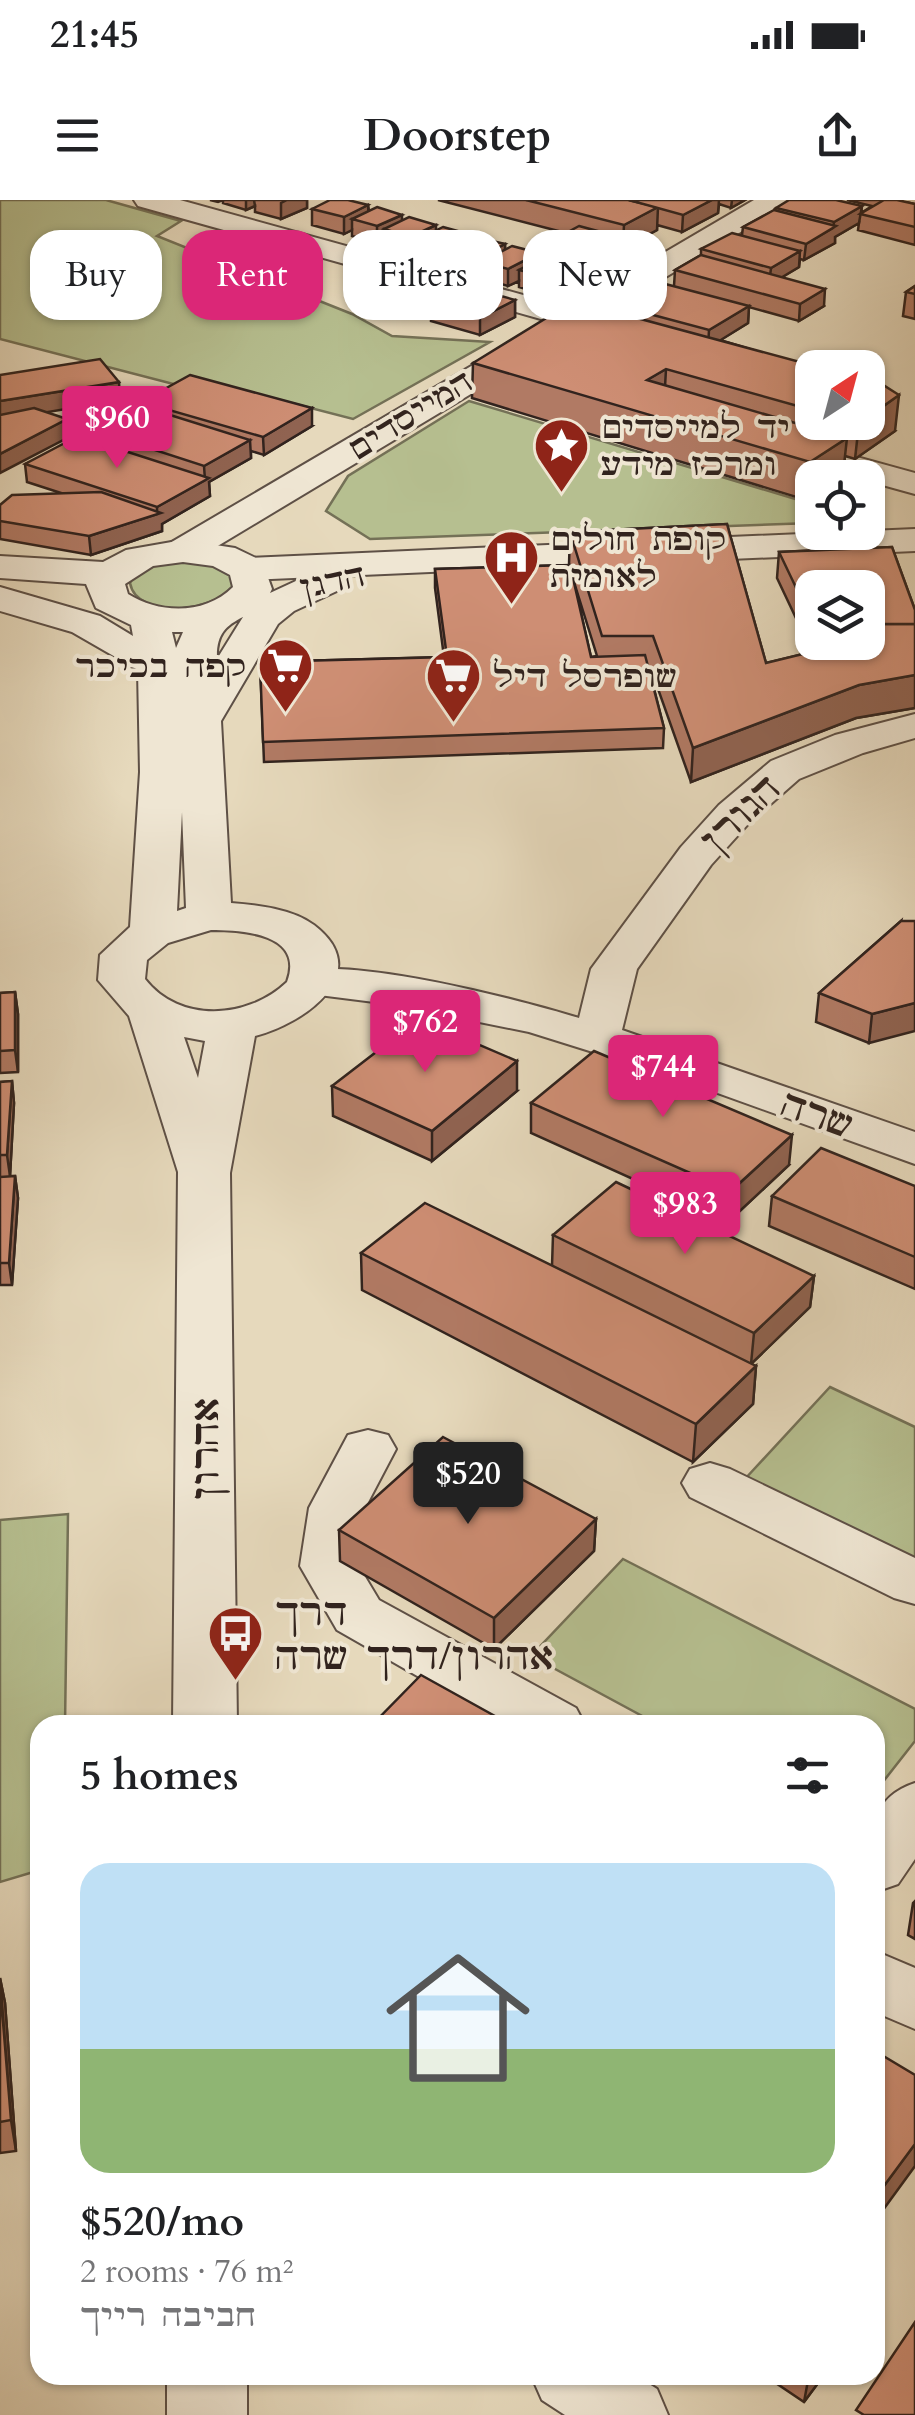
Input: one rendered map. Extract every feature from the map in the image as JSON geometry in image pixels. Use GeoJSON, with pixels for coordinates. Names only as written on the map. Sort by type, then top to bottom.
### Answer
{"type":"FeatureCollection","features":[{"type":"Feature","properties":{"kind":"street"},"geometry":{"type":"LineString","coordinates":[[148,200],[523,305]]}},
{"type":"Feature","properties":{"kind":"street","name":"המייסדים"},"geometry":{"type":"LineString","coordinates":[[667,262],[774,200]]}},
{"type":"Feature","properties":{"kind":"street","name":"המייסדים"},"geometry":{"type":"LineString","coordinates":[[236,586],[302,512],[568,320]]}},
{"type":"Feature","properties":{"kind":"street"},"geometry":{"type":"LineString","coordinates":[[739,434],[882,462],[915,484]]}},
{"type":"Feature","properties":{"kind":"street"},"geometry":{"type":"LineString","coordinates":[[302,512],[370,564]]}},
{"type":"Feature","properties":{"kind":"street","name":"המייסדים"},"geometry":{"type":"LineString","coordinates":[[183,551],[302,512]]}},
{"type":"Feature","properties":{"kind":"street","name":"הדגן"},"geometry":{"type":"LineString","coordinates":[[236,586],[370,564],[915,540]]}},
{"type":"Feature","properties":{"kind":"street"},"geometry":{"type":"LineString","coordinates":[[127,600],[140,558],[183,551],[236,586]]}},
{"type":"Feature","properties":{"kind":"street","name":"הדגן"},"geometry":{"type":"LineString","coordinates":[[236,586],[326,582],[419,562]]}},
{"type":"Feature","properties":{"kind":"street"},"geometry":{"type":"LineString","coordinates":[[0,568],[191,619],[236,586]]}},
{"type":"Feature","properties":{"kind":"street"},"geometry":{"type":"LineString","coordinates":[[199,722],[262,617],[280,603],[326,582]]}},
{"type":"Feature","properties":{"kind":"street"},"geometry":{"type":"LineString","coordinates":[[209,916],[196,642],[236,586]]}},
{"type":"Feature","properties":{"kind":"street"},"geometry":{"type":"LineString","coordinates":[[0,596],[127,600]]}},
{"type":"Feature","properties":{"kind":"street"},"geometry":{"type":"LineString","coordinates":[[0,596],[86,624],[126,646],[152,666],[159,686]]}},
{"type":"Feature","properties":{"kind":"street"},"geometry":{"type":"LineString","coordinates":[[127,600],[157,642],[153,931]]}},
{"type":"Feature","properties":{"kind":"street","name":"הגורן"},"geometry":{"type":"LineString","coordinates":[[598,1035],[614,969],[696,856],[734,814],[784,770],[849,744],[915,726]]}},
{"type":"Feature","properties":{"kind":"street"},"geometry":{"type":"LineString","coordinates":[[209,916],[239,916],[290,931],[306,945],[314,961],[311,982],[286,1008],[233,1024],[172,1022],[128,997],[120,980],[122,962],[133,946],[153,931],[209,916]]}},
{"type":"Feature","properties":{"kind":"street"},"geometry":{"type":"LineString","coordinates":[[510,1011],[614,969]]}},
{"type":"Feature","properties":{"kind":"street","name":"שרה"},"geometry":{"type":"LineString","coordinates":[[311,982],[375,986],[510,1011],[598,1035],[915,1149]]}},
{"type":"Feature","properties":{"kind":"street","name":"אהרון"},"geometry":{"type":"LineString","coordinates":[[152,1014],[204,1173]]}},
{"type":"Feature","properties":{"kind":"street","name":"אהרון"},"geometry":{"type":"LineString","coordinates":[[206,1715],[204,1173],[233,1024]]}},
{"type":"Feature","properties":{"kind":"street"},"geometry":{"type":"LineString","coordinates":[[368,1449],[337,1508],[328,1566],[358,1615],[536,1715]]}},
{"type":"Feature","properties":{"kind":"street"},"geometry":{"type":"LineString","coordinates":[[710,1483],[915,1583]]}},
{"type":"Feature","properties":{"kind":"street"},"geometry":{"type":"LineString","coordinates":[[885,1852],[915,1808]]}},
{"type":"Feature","properties":{"kind":"street"},"geometry":{"type":"LineString","coordinates":[[885,1984],[915,2001]]}},
{"type":"Feature","properties":{"kind":"street"},"geometry":{"type":"LineString","coordinates":[[207,2385],[207,2415]]}},
{"type":"Feature","properties":{"kind":"street"},"geometry":{"type":"LineString","coordinates":[[584,2385],[630,2415]]}},
{"type":"Feature","properties":{"kind":"green space"},"geometry":{"type":"Polygon","coordinates":[[[0,200],[106,200],[181,221],[162,233],[30,230],[30,320],[162,320],[162,238],[182,246],[182,320],[323,320],[323,302],[343,310],[343,320],[363,320],[392,336],[490,342],[353,419],[272,398],[208,393],[0,339],[0,200]]]}},
{"type":"Feature","properties":{"kind":"green space"},"geometry":{"type":"Polygon","coordinates":[[[469,401],[795,499],[795,524],[370,539],[326,511],[348,476],[469,401]]]}},
{"type":"Feature","properties":{"kind":"green space"},"geometry":{"type":"Polygon","coordinates":[[[164,561],[203,561],[231,574],[235,583],[213,601],[197,606],[162,607],[147,603],[136,595],[130,583],[135,574],[164,561]]]}},
{"type":"Feature","properties":{"kind":"green space"},"geometry":{"type":"Polygon","coordinates":[[[830,1387],[915,1427],[915,1563],[744,1480],[830,1387]]]}},
{"type":"Feature","properties":{"kind":"green space"},"geometry":{"type":"Polygon","coordinates":[[[68,1514],[65,1715],[30,1715],[30,1873],[0,1882],[0,1520],[68,1514]]]}},
{"type":"Feature","properties":{"kind":"green space"},"geometry":{"type":"Polygon","coordinates":[[[623,1559],[915,1709],[915,1741],[885,1779],[885,1715],[640,1715],[531,1656],[623,1559]]]}},
{"type":"Feature","properties":{"kind":"building"},"geometry":{"type":"Polygon","coordinates":[[[330,200],[368,205],[344,217],[312,209],[330,200]]]}},
{"type":"Feature","properties":{"kind":"building"},"geometry":{"type":"Polygon","coordinates":[[[526,200],[628,200],[658,207],[624,225],[526,200]]]}},
{"type":"Feature","properties":{"kind":"building"},"geometry":{"type":"Polygon","coordinates":[[[629,200],[712,200],[683,215],[629,200]]]}},
{"type":"Feature","properties":{"kind":"building"},"geometry":{"type":"Polygon","coordinates":[[[789,200],[836,200],[862,206],[834,222],[776,208],[789,200]]]}},
{"type":"Feature","properties":{"kind":"building"},"geometry":{"type":"Polygon","coordinates":[[[884,200],[915,204],[915,227],[860,214],[884,200]]]}},
{"type":"Feature","properties":{"kind":"building"},"geometry":{"type":"Polygon","coordinates":[[[377,207],[402,215],[377,226],[352,219],[377,207]]]}},
{"type":"Feature","properties":{"kind":"building"},"geometry":{"type":"Polygon","coordinates":[[[774,210],[836,226],[806,244],[743,227],[774,210]]]}},
{"type":"Feature","properties":{"kind":"building"},"geometry":{"type":"Polygon","coordinates":[[[409,217],[436,225],[425,230],[384,229],[409,217]]]}},
{"type":"Feature","properties":{"kind":"building"},"geometry":{"type":"Polygon","coordinates":[[[732,233],[800,251],[771,268],[701,249],[732,233]]]}},
{"type":"Feature","properties":{"kind":"building"},"geometry":{"type":"Polygon","coordinates":[[[512,246],[523,249],[523,261],[503,268],[503,251],[512,246]]]}},
{"type":"Feature","properties":{"kind":"building"},"geometry":{"type":"Polygon","coordinates":[[[701,255],[825,289],[800,304],[675,270],[701,255]]]}},
{"type":"Feature","properties":{"kind":"building"},"geometry":{"type":"Polygon","coordinates":[[[667,284],[749,306],[709,330],[667,319],[667,284]]]}},
{"type":"Feature","properties":{"kind":"building"},"geometry":{"type":"Polygon","coordinates":[[[543,320],[644,320],[795,361],[795,405],[666,369],[647,380],[795,423],[795,440],[844,440],[813,460],[803,460],[473,363],[543,320]]]}},
{"type":"Feature","properties":{"kind":"building"},"geometry":{"type":"Polygon","coordinates":[[[100,359],[119,382],[0,401],[0,375],[100,359]]]}},
{"type":"Feature","properties":{"kind":"building"},"geometry":{"type":"Polygon","coordinates":[[[190,375],[312,408],[263,437],[141,402],[190,375]]]}},
{"type":"Feature","properties":{"kind":"building"},"geometry":{"type":"Polygon","coordinates":[[[885,386],[899,395],[885,405],[885,386]]]}},
{"type":"Feature","properties":{"kind":"building"},"geometry":{"type":"Polygon","coordinates":[[[135,404],[250,440],[204,466],[87,428],[135,404]]]}},
{"type":"Feature","properties":{"kind":"building"},"geometry":{"type":"Polygon","coordinates":[[[34,408],[67,419],[0,454],[0,415],[34,408]]]}},
{"type":"Feature","properties":{"kind":"building"},"geometry":{"type":"Polygon","coordinates":[[[78,436],[209,478],[157,507],[25,464],[78,436]]]}},
{"type":"Feature","properties":{"kind":"building"},"geometry":{"type":"Polygon","coordinates":[[[101,492],[161,513],[89,536],[0,521],[0,505],[12,495],[101,492]]]}},
{"type":"Feature","properties":{"kind":"building"},"geometry":{"type":"Polygon","coordinates":[[[727,524],[766,663],[795,656],[795,660],[885,660],[885,624],[915,624],[915,675],[859,685],[693,748],[653,636],[602,636],[570,532],[727,524]]]}},
{"type":"Feature","properties":{"kind":"building"},"geometry":{"type":"Polygon","coordinates":[[[892,547],[915,610],[915,624],[885,624],[885,570],[795,570],[795,585],[779,552],[885,550],[892,547]]]}},
{"type":"Feature","properties":{"kind":"building"},"geometry":{"type":"Polygon","coordinates":[[[570,565],[591,657],[645,655],[664,728],[263,742],[260,662],[447,657],[435,569],[570,565]]]}},
{"type":"Feature","properties":{"kind":"building"},"geometry":{"type":"Polygon","coordinates":[[[901,921],[915,921],[915,1003],[872,1014],[819,993],[901,921]]]}},
{"type":"Feature","properties":{"kind":"building"},"geometry":{"type":"Polygon","coordinates":[[[15,992],[15,1050],[0,1051],[0,993],[15,992]]]}},
{"type":"Feature","properties":{"kind":"building"},"geometry":{"type":"Polygon","coordinates":[[[419,1019],[517,1061],[432,1131],[332,1086],[419,1019]]]}},
{"type":"Feature","properties":{"kind":"building"},"geometry":{"type":"Polygon","coordinates":[[[594,1051],[792,1135],[731,1191],[531,1103],[594,1051]]]}},
{"type":"Feature","properties":{"kind":"building"},"geometry":{"type":"Polygon","coordinates":[[[12,1081],[7,1155],[0,1155],[0,1082],[12,1081]]]}},
{"type":"Feature","properties":{"kind":"building"},"geometry":{"type":"Polygon","coordinates":[[[821,1148],[915,1186],[915,1257],[772,1196],[821,1148]]]}},
{"type":"Feature","properties":{"kind":"building"},"geometry":{"type":"Polygon","coordinates":[[[15,1176],[9,1263],[0,1263],[0,1177],[15,1176]]]}},
{"type":"Feature","properties":{"kind":"building"},"geometry":{"type":"Polygon","coordinates":[[[616,1182],[814,1276],[754,1333],[553,1235],[616,1182]]]}},
{"type":"Feature","properties":{"kind":"building"},"geometry":{"type":"Polygon","coordinates":[[[425,1203],[756,1366],[696,1424],[361,1253],[425,1203]]]}},
{"type":"Feature","properties":{"kind":"building"},"geometry":{"type":"Polygon","coordinates":[[[443,1437],[596,1519],[494,1618],[339,1530],[443,1437]]]}},
{"type":"Feature","properties":{"kind":"building"},"geometry":{"type":"Polygon","coordinates":[[[421,1675],[493,1715],[382,1715],[421,1675]]]}},
{"type":"Feature","properties":{"kind":"building"},"geometry":{"type":"Polygon","coordinates":[[[0,1985],[11,2120],[0,2122],[0,1985]]]}},
{"type":"Feature","properties":{"kind":"building"},"geometry":{"type":"Polygon","coordinates":[[[885,2057],[915,2075],[915,2144],[885,2184],[885,2057]]]}},
{"type":"Feature","properties":{"kind":"building"},"geometry":{"type":"Polygon","coordinates":[[[915,2322],[915,2415],[864,2415],[856,2410],[873,2385],[885,2385],[885,2367],[915,2322]]]}},
{"type":"Feature","properties":{"kind":"place","name":"יד למייסדים ומרכז מידע"},"geometry":{"type":"Point","coordinates":[562,494]}},
{"type":"Feature","properties":{"kind":"place","name":"קופת חולים לאומית"},"geometry":{"type":"Point","coordinates":[511,606]}},
{"type":"Feature","properties":{"kind":"place","name":"קפה בכיכר"},"geometry":{"type":"Point","coordinates":[285,715]}},
{"type":"Feature","properties":{"kind":"place","name":"שופרסל דיל"},"geometry":{"type":"Point","coordinates":[454,725]}},
{"type":"Feature","properties":{"kind":"place","name":"דרך אהרון/דרך שרה"},"geometry":{"type":"Point","coordinates":[236,1683]}}]}
